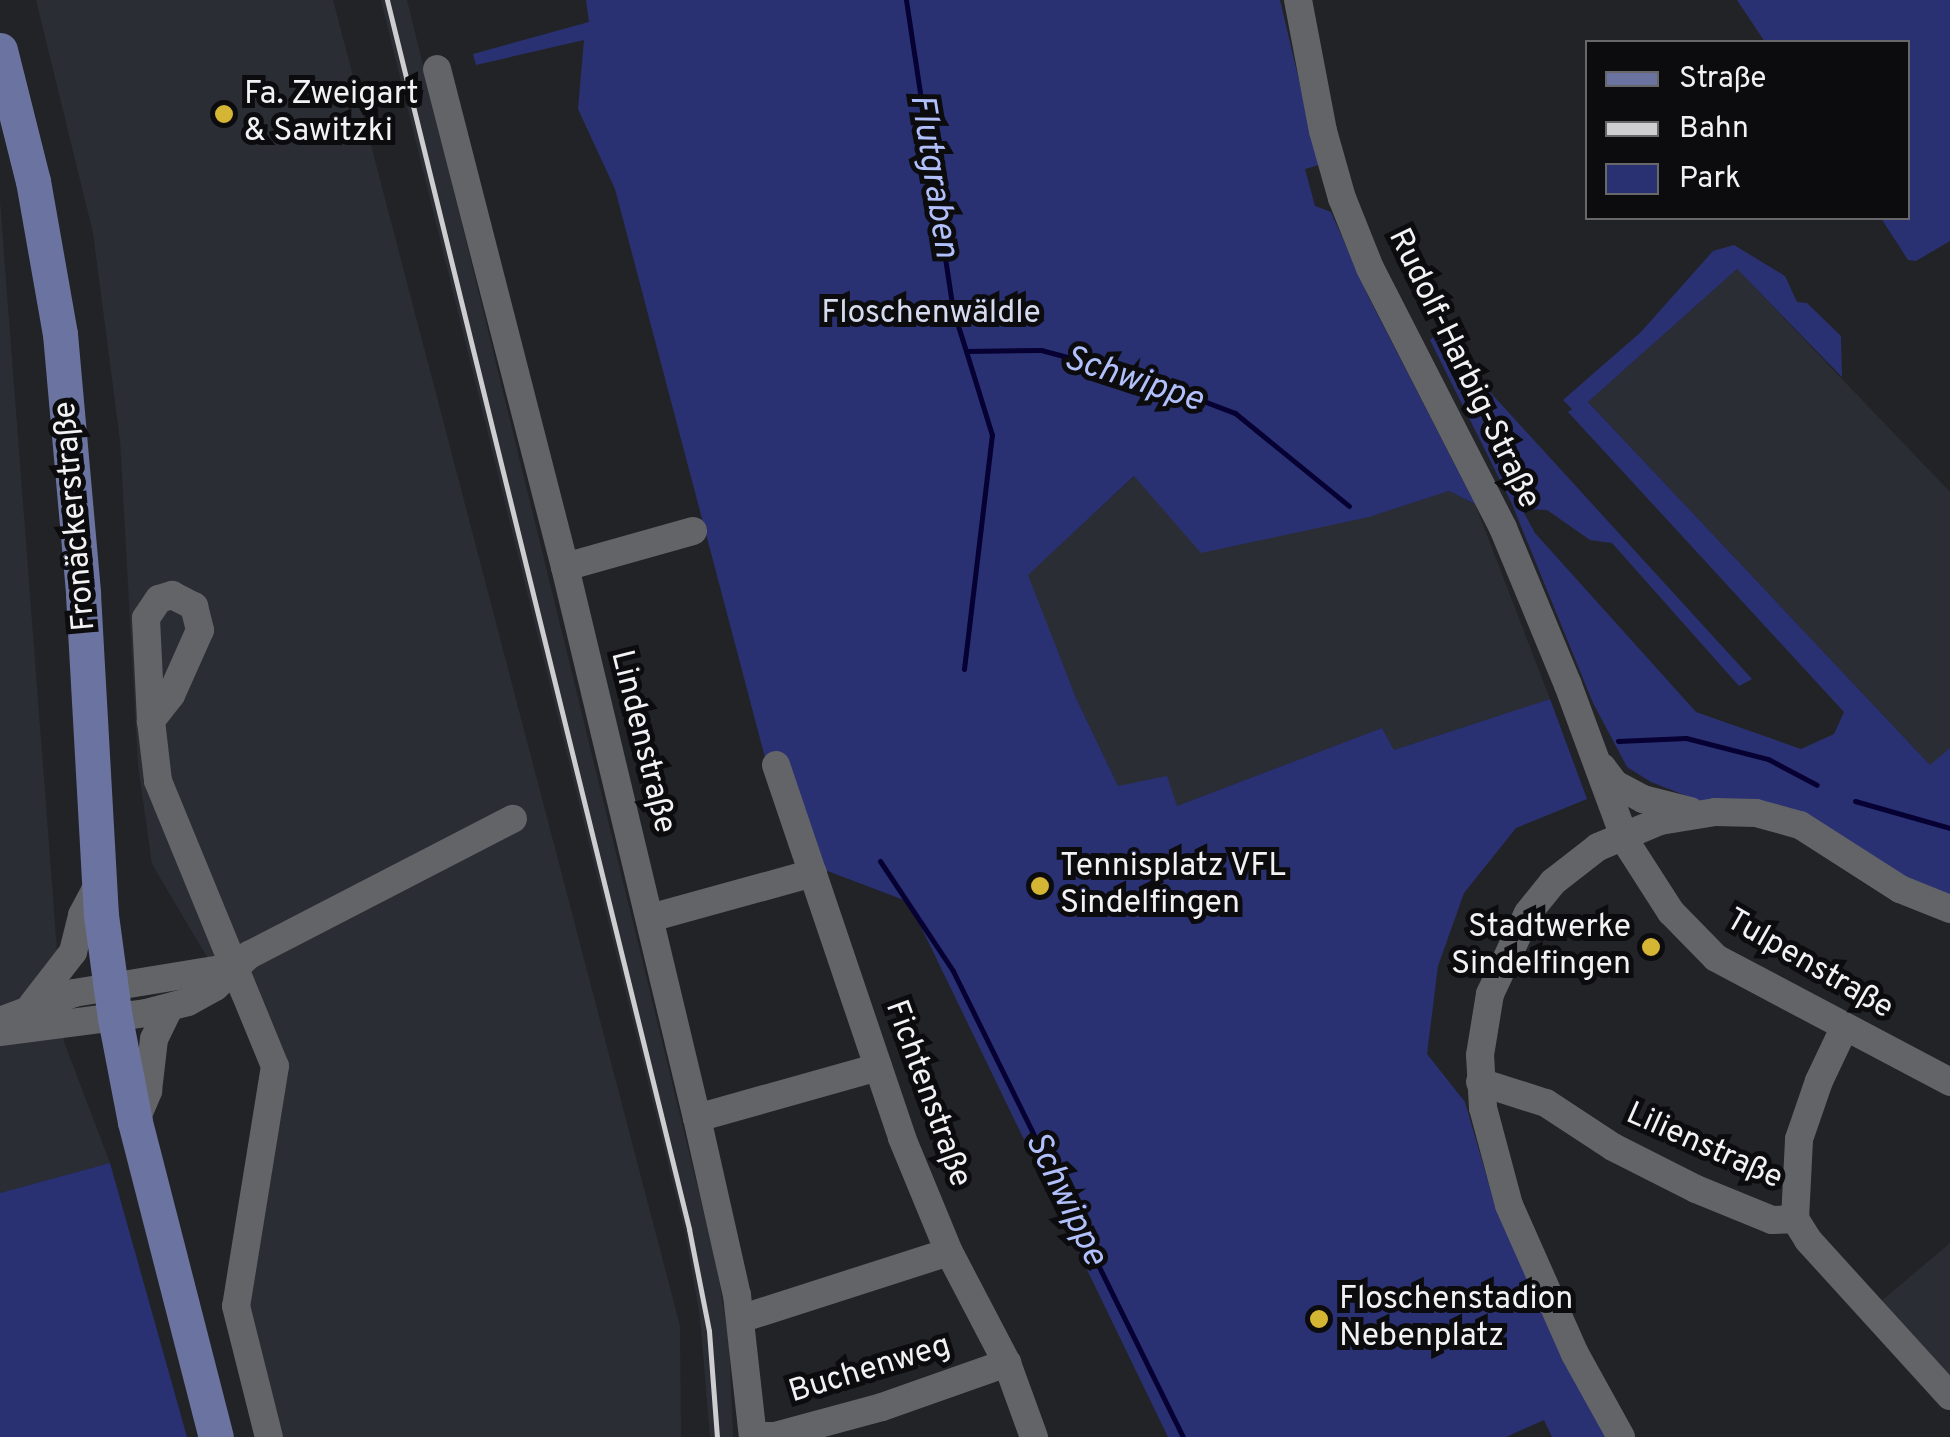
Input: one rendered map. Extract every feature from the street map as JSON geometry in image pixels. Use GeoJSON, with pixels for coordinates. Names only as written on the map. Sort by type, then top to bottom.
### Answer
{"type":"FeatureCollection","features":[{"type":"Feature","properties":{"kind":"main road","name":"Fronäckerstraße"},"geometry":{"type":"LineString","coordinates":[[0,50],[33,181],[60,334],[112,1003],[134,1122],[216,1437]]}},
{"type":"Feature","properties":{"kind":"street","name":"Rudolf-Harbig-Straße"},"geometry":{"type":"LineString","coordinates":[[1298,0],[1323,131],[1342,198],[1370,268],[1502,528],[1623,835]]}},
{"type":"Feature","properties":{"kind":"street","name":"Lindenstraße"},"geometry":{"type":"LineString","coordinates":[[437,69],[565,568],[697,1118],[740,1319],[753,1437]]}},
{"type":"Feature","properties":{"kind":"street"},"geometry":{"type":"LineString","coordinates":[[565,568],[693,532]]}},
{"type":"Feature","properties":{"kind":"street"},"geometry":{"type":"LineString","coordinates":[[152,721],[165,806],[276,1066],[236,1306],[269,1437]]}},
{"type":"Feature","properties":{"kind":"street","name":"Rudolf-Harbig-Straße"},"geometry":{"type":"LineString","coordinates":[[1596,760],[1615,784],[1696,813]]}},
{"type":"Feature","properties":{"kind":"street","name":"Fichtenstraße"},"geometry":{"type":"LineString","coordinates":[[776,766],[878,1068],[950,1252],[1006,1363],[1034,1437]]}},
{"type":"Feature","properties":{"kind":"street"},"geometry":{"type":"LineString","coordinates":[[1621,1437],[1575,1354],[1509,1205],[1488,1134],[1480,1082],[1490,994],[1510,945],[1553,882],[1576,861],[1623,835],[1696,813],[1756,813],[1800,825],[1900,889],[1950,910]]}},
{"type":"Feature","properties":{"kind":"street"},"geometry":{"type":"LineString","coordinates":[[0,1032],[233,967],[513,819]]}},
{"type":"Feature","properties":{"kind":"street","name":"Tulpenstraße"},"geometry":{"type":"LineString","coordinates":[[1623,835],[1660,898],[1699,944],[1733,968],[1950,1082]]}},
{"type":"Feature","properties":{"kind":"street"},"geometry":{"type":"LineString","coordinates":[[650,918],[812,873]]}},
{"type":"Feature","properties":{"kind":"street"},"geometry":{"type":"LineString","coordinates":[[32,1006],[74,952],[82,915],[100,882]]}},
{"type":"Feature","properties":{"kind":"street"},"geometry":{"type":"LineString","coordinates":[[0,1020],[32,1006],[112,1003],[168,1010],[215,988],[233,967]]}},
{"type":"Feature","properties":{"kind":"street"},"geometry":{"type":"LineString","coordinates":[[134,1122],[148,1091],[154,1039],[168,1010]]}},
{"type":"Feature","properties":{"kind":"street"},"geometry":{"type":"LineString","coordinates":[[1796,1219],[1800,1140],[1819,1081],[1844,1028]]}},
{"type":"Feature","properties":{"kind":"street"},"geometry":{"type":"LineString","coordinates":[[697,1118],[878,1068]]}},
{"type":"Feature","properties":{"kind":"street","name":"Lilienstraße"},"geometry":{"type":"LineString","coordinates":[[1480,1082],[1536,1098],[1612,1146],[1696,1189],[1772,1220],[1796,1219],[1808,1240],[1950,1396]]}},
{"type":"Feature","properties":{"kind":"street"},"geometry":{"type":"LineString","coordinates":[[740,1319],[950,1252]]}},
{"type":"Feature","properties":{"kind":"street","name":"Buchenweg"},"geometry":{"type":"LineString","coordinates":[[753,1437],[775,1436],[864,1412],[1006,1363]]}},
{"type":"Feature","properties":{"kind":"shaded area"},"geometry":{"type":"Polygon","coordinates":[[[36,0],[333,0],[680,1326],[681,1437],[256,1437],[227,1311],[263,1052],[152,864],[138,765],[120,440],[93,233],[36,0]]]}},
{"type":"Feature","properties":{"kind":"shaded area"},"geometry":{"type":"Polygon","coordinates":[[[381,0],[407,0],[640,951],[717,1267],[729,1343],[733,1437],[710,1437],[700,1317],[685,1232],[381,0]]]}},
{"type":"Feature","properties":{"kind":"shaded area"},"geometry":{"type":"Polygon","coordinates":[[[0,201],[64,1042],[110,1163],[0,1193],[0,201]]]}},
{"type":"Feature","properties":{"kind":"shaded area"},"geometry":{"type":"Polygon","coordinates":[[[1737,269],[1950,492],[1950,748],[1931,766],[1588,402],[1737,269]]]}},
{"type":"Feature","properties":{"kind":"shaded area"},"geometry":{"type":"Polygon","coordinates":[[[1135,476],[1369,517],[1449,491],[1475,504],[1550,699],[1394,750],[1382,728],[1177,806],[1118,786],[1076,698],[1027,575],[1135,476]]]}},
{"type":"Feature","properties":{"kind":"shaded area"},"geometry":{"type":"Polygon","coordinates":[[[1950,1243],[1950,1377],[1879,1303],[1950,1243]]]}},
{"type":"Feature","properties":{"kind":"green space","name":"Floschenwäldle"},"geometry":{"type":"Polygon","coordinates":[[[586,0],[1280,0],[1319,165],[1305,169],[1315,206],[1331,212],[1368,296],[1475,504],[1449,491],[1369,517],[1201,553],[1134,476],[1028,575],[1076,698],[1118,786],[1167,776],[1177,806],[1382,728],[1394,750],[1550,699],[1587,799],[1516,828],[1464,893],[1438,966],[1427,1054],[1465,1102],[1494,1202],[1611,1437],[1552,1437],[1544,1420],[1506,1437],[1168,1437],[909,902],[817,867],[772,784],[615,189],[578,109],[584,40],[476,65],[473,54],[589,22],[586,0]]]}},
{"type":"Feature","properties":{"kind":"green space"},"geometry":{"type":"Polygon","coordinates":[[[1737,0],[1950,0],[1950,241],[1916,261],[1908,260],[1882,220],[1910,220],[1910,40],[1764,40],[1737,0]]]}},
{"type":"Feature","properties":{"kind":"green space"},"geometry":{"type":"Polygon","coordinates":[[[1734,245],[1785,276],[1797,302],[1807,303],[1841,336],[1842,377],[1737,269],[1588,402],[1930,765],[1950,748],[1950,898],[1766,808],[1697,800],[1651,782],[1627,767],[1593,703],[1512,504],[1430,340],[1437,334],[1752,679],[1739,686],[1612,543],[1590,540],[1547,510],[1522,509],[1535,533],[1696,712],[1801,749],[1834,734],[1844,712],[1568,412],[1572,409],[1563,400],[1641,332],[1713,251],[1734,245]]]}},
{"type":"Feature","properties":{"kind":"green space"},"geometry":{"type":"Polygon","coordinates":[[[110,1163],[187,1437],[0,1437],[0,1193],[110,1163]]]}},
{"type":"Feature","properties":{"kind":"waterway","name":"Flutgraben"},"geometry":{"type":"LineString","coordinates":[[906,0],[953,310],[966,351]]}},
{"type":"Feature","properties":{"kind":"waterway","name":"Schwippe"},"geometry":{"type":"LineString","coordinates":[[964,669],[992,435],[966,351],[1041,350],[1138,376],[1235,413],[1349,506]]}},
{"type":"Feature","properties":{"kind":"waterway","name":"Schwippe"},"geometry":{"type":"LineString","coordinates":[[1618,741],[1686,738],[1768,759],[1817,785]]}},
{"type":"Feature","properties":{"kind":"waterway","name":"Schwippe"},"geometry":{"type":"LineString","coordinates":[[1855,801],[1950,828]]}},
{"type":"Feature","properties":{"kind":"waterway","name":"Schwippe"},"geometry":{"type":"LineString","coordinates":[[880,861],[953,971],[1183,1437]]}},
{"type":"Feature","properties":{"kind":"railway"},"geometry":{"type":"LineString","coordinates":[[387,0],[689,1229],[709,1331],[717,1437]]}},
{"type":"Feature","properties":{"kind":"place","name":"Fa. Zweigart & Sawitzki"},"geometry":{"type":"Point","coordinates":[224,114]}},
{"type":"Feature","properties":{"kind":"place","name":"Tennisplatz VFL Sindelfingen"},"geometry":{"type":"Point","coordinates":[1040,886]}},
{"type":"Feature","properties":{"kind":"place","name":"Stadtwerke Sindelfingen"},"geometry":{"type":"Point","coordinates":[1651,947]}},
{"type":"Feature","properties":{"kind":"place","name":"Floschenstadion Nebenplatz"},"geometry":{"type":"Point","coordinates":[1319,1319]}}]}
